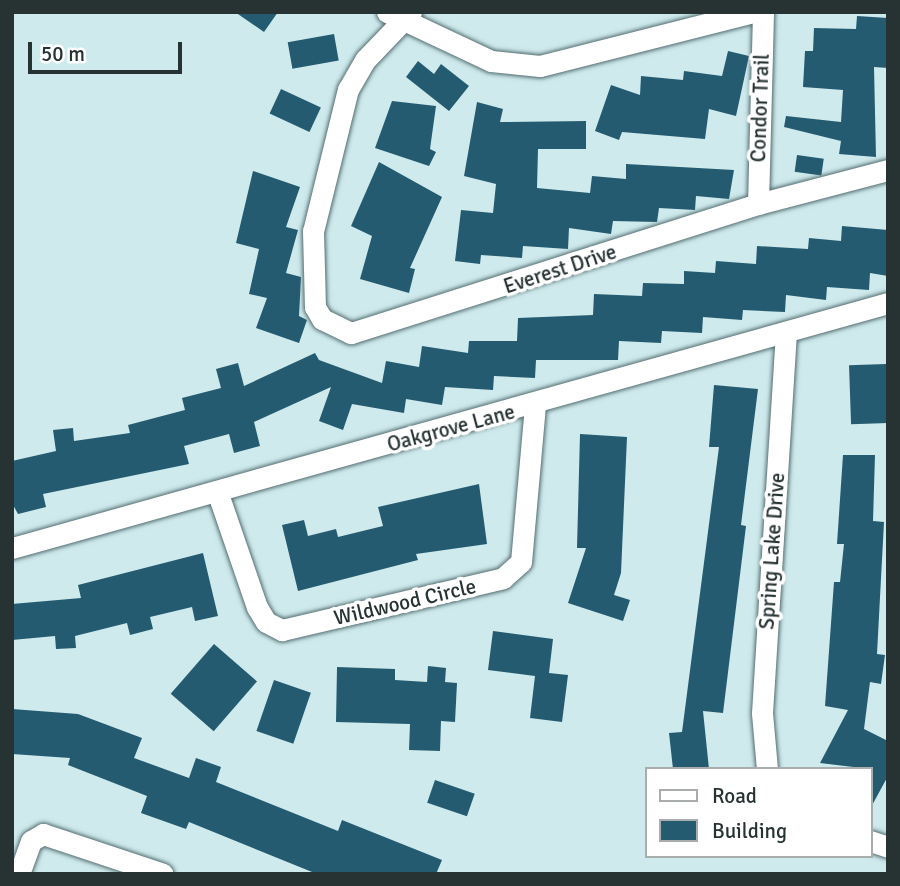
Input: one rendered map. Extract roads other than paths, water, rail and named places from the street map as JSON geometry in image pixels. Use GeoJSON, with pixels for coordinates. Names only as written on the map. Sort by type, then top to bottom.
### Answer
{"type":"FeatureCollection","features":[{"type":"Feature","properties":{"kind":"street"},"geometry":{"type":"LineString","coordinates":[[400,15],[491,61],[540,65],[754,12]]}},
{"type":"Feature","properties":{"kind":"street","name":"Condor Trail"},"geometry":{"type":"LineString","coordinates":[[758,204],[763,12]]}},
{"type":"Feature","properties":{"kind":"street","name":"Everest Drive"},"geometry":{"type":"LineString","coordinates":[[400,15],[365,60],[348,89],[313,231],[315,307],[338,329],[370,332],[758,204],[888,170]]}},
{"type":"Feature","properties":{"kind":"street","name":"Oakgrove Lane"},"geometry":{"type":"LineString","coordinates":[[12,548],[535,405],[888,303]]}},
{"type":"Feature","properties":{"kind":"street","name":"Spring Lake Drive"},"geometry":{"type":"LineString","coordinates":[[767,767],[762,713],[786,332]]}},
{"type":"Feature","properties":{"kind":"street","name":"Wildwood Circle"},"geometry":{"type":"LineString","coordinates":[[217,491],[257,607],[265,622],[282,630],[503,578],[521,562],[535,405]]}},
{"type":"Feature","properties":{"kind":"street"},"geometry":{"type":"LineString","coordinates":[[19,874],[31,841],[43,834],[66,839],[163,874]]}}]}
